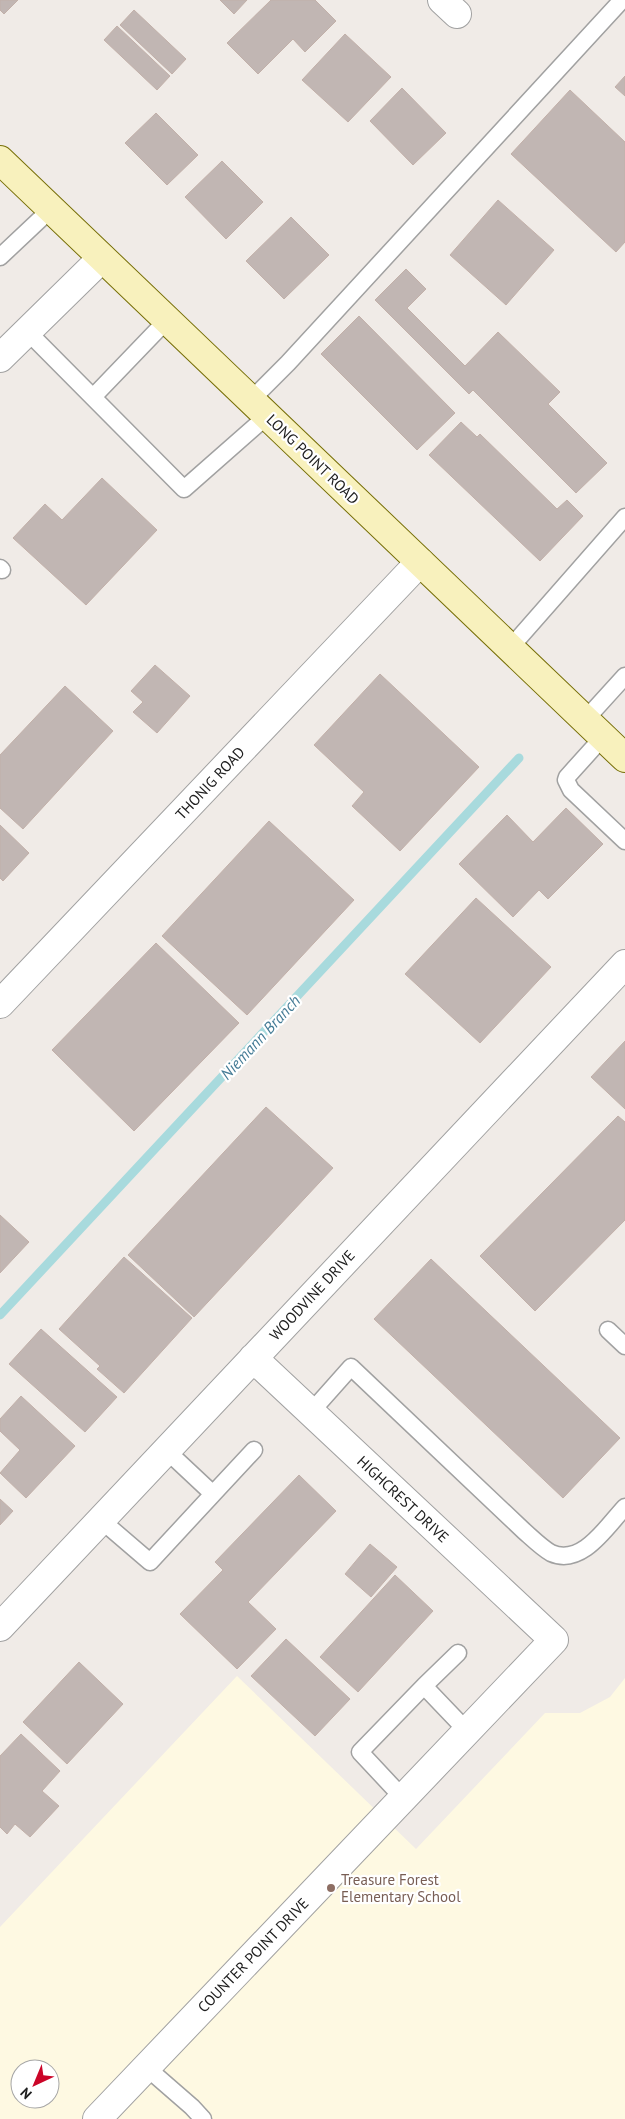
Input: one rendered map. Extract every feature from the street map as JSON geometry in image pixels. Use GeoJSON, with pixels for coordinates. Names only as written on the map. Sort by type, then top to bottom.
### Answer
{"type":"FeatureCollection","features":[{"type":"Feature","properties":{"kind":"main road","name":"LONG POINT ROAD"},"geometry":{"type":"LineString","coordinates":[[0,160],[625,758]]}},
{"type":"Feature","properties":{"kind":"street"},"geometry":{"type":"LineString","coordinates":[[0,358],[102,258]]}},
{"type":"Feature","properties":{"kind":"street","name":"THONIG ROAD"},"geometry":{"type":"LineString","coordinates":[[0,1004],[420,562]]}},
{"type":"Feature","properties":{"kind":"street","name":"WOODVINE DRIVE"},"geometry":{"type":"LineString","coordinates":[[0,1627],[625,964]]}},
{"type":"Feature","properties":{"kind":"street","name":"HIGHCREST DRIVE"},"geometry":{"type":"LineString","coordinates":[[253,1358],[554,1640]]}},
{"type":"Feature","properties":{"kind":"street","name":"COUNTER POINT DRIVE"},"geometry":{"type":"LineString","coordinates":[[96,2119],[554,1640]]}},
{"type":"Feature","properties":{"kind":"lane"},"geometry":{"type":"LineString","coordinates":[[27,331],[184,489],[259,408],[288,363],[622,0]]}},
{"type":"Feature","properties":{"kind":"lane"},"geometry":{"type":"LineString","coordinates":[[0,257],[51,209]]}},
{"type":"Feature","properties":{"kind":"lane"},"geometry":{"type":"LineString","coordinates":[[93,397],[167,320]]}},
{"type":"Feature","properties":{"kind":"lane"},"geometry":{"type":"LineString","coordinates":[[510,648],[625,517]]}},
{"type":"Feature","properties":{"kind":"lane"},"geometry":{"type":"LineString","coordinates":[[625,676],[566,780],[572,790],[625,841]]}},
{"type":"Feature","properties":{"kind":"lane"},"geometry":{"type":"LineString","coordinates":[[608,1330],[625,1346]]}},
{"type":"Feature","properties":{"kind":"lane"},"geometry":{"type":"LineString","coordinates":[[311,1412],[351,1367],[524,1531],[551,1552],[568,1556],[584,1550],[625,1507]]}},
{"type":"Feature","properties":{"kind":"lane"},"geometry":{"type":"LineString","coordinates":[[166,1450],[213,1494]]}},
{"type":"Feature","properties":{"kind":"lane"},"geometry":{"type":"LineString","coordinates":[[101,1520],[150,1562],[254,1450]]}},
{"type":"Feature","properties":{"kind":"lane"},"geometry":{"type":"LineString","coordinates":[[403,1798],[360,1752],[458,1653]]}},
{"type":"Feature","properties":{"kind":"lane"},"geometry":{"type":"LineString","coordinates":[[424,1686],[467,1731]]}},
{"type":"Feature","properties":{"kind":"lane"},"geometry":{"type":"LineString","coordinates":[[146,2068],[192,2107],[203,2119]]}},
{"type":"Feature","properties":{"kind":"shaded area","name":"Treasure Forest Elementary School"},"geometry":{"type":"Polygon","coordinates":[[[237,1676],[416,1849],[545,1713],[580,1713],[610,1697],[625,1678],[625,2119],[0,2119],[0,1927],[237,1676]]]}},
{"type":"Feature","properties":{"kind":"building"},"geometry":{"type":"Polygon","coordinates":[[[0,0],[18,0],[4,14],[0,10],[0,0]]]}},
{"type":"Feature","properties":{"kind":"building"},"geometry":{"type":"Polygon","coordinates":[[[220,0],[247,0],[234,14],[220,0]]]}},
{"type":"Feature","properties":{"kind":"building"},"geometry":{"type":"Polygon","coordinates":[[[271,0],[315,0],[336,21],[305,52],[293,39],[258,74],[227,43],[271,0]]]}},
{"type":"Feature","properties":{"kind":"building"},"geometry":{"type":"Polygon","coordinates":[[[134,10],[186,59],[172,74],[120,25],[134,10]]]}},
{"type":"Feature","properties":{"kind":"building"},"geometry":{"type":"Polygon","coordinates":[[[117,26],[170,76],[157,90],[104,40],[117,26]]]}},
{"type":"Feature","properties":{"kind":"building"},"geometry":{"type":"Polygon","coordinates":[[[345,34],[391,77],[348,122],[302,80],[345,34]]]}},
{"type":"Feature","properties":{"kind":"building"},"geometry":{"type":"Polygon","coordinates":[[[625,76],[625,96],[615,87],[625,76]]]}},
{"type":"Feature","properties":{"kind":"building"},"geometry":{"type":"Polygon","coordinates":[[[402,88],[446,133],[413,165],[370,121],[402,88]]]}},
{"type":"Feature","properties":{"kind":"building"},"geometry":{"type":"Polygon","coordinates":[[[570,90],[625,142],[625,242],[616,252],[511,154],[570,90]]]}},
{"type":"Feature","properties":{"kind":"building"},"geometry":{"type":"Polygon","coordinates":[[[156,113],[198,155],[167,185],[125,143],[156,113]]]}},
{"type":"Feature","properties":{"kind":"building"},"geometry":{"type":"Polygon","coordinates":[[[222,161],[263,202],[226,239],[185,197],[222,161]]]}},
{"type":"Feature","properties":{"kind":"building"},"geometry":{"type":"Polygon","coordinates":[[[498,200],[554,250],[506,305],[450,255],[498,200]]]}},
{"type":"Feature","properties":{"kind":"building"},"geometry":{"type":"Polygon","coordinates":[[[291,217],[329,255],[284,299],[246,261],[291,217]]]}},
{"type":"Feature","properties":{"kind":"building"},"geometry":{"type":"Polygon","coordinates":[[[406,269],[426,289],[407,308],[465,366],[498,332],[560,392],[548,404],[607,463],[576,493],[473,390],[469,394],[375,300],[406,269]]]}},
{"type":"Feature","properties":{"kind":"building"},"geometry":{"type":"Polygon","coordinates":[[[359,316],[455,413],[417,450],[321,354],[359,316]]]}},
{"type":"Feature","properties":{"kind":"building"},"geometry":{"type":"Polygon","coordinates":[[[461,422],[477,437],[480,434],[557,509],[567,500],[583,516],[540,561],[429,455],[461,422]]]}},
{"type":"Feature","properties":{"kind":"building"},"geometry":{"type":"Polygon","coordinates":[[[102,478],[157,530],[86,605],[13,538],[45,504],[62,520],[102,478]]]}},
{"type":"Feature","properties":{"kind":"building"},"geometry":{"type":"Polygon","coordinates":[[[155,665],[190,696],[157,733],[133,712],[143,702],[131,691],[155,665]]]}},
{"type":"Feature","properties":{"kind":"building"},"geometry":{"type":"Polygon","coordinates":[[[380,674],[479,767],[400,851],[352,806],[364,792],[314,745],[380,674]]]}},
{"type":"Feature","properties":{"kind":"building"},"geometry":{"type":"Polygon","coordinates":[[[65,686],[113,731],[23,829],[0,808],[0,755],[65,686]]]}},
{"type":"Feature","properties":{"kind":"building"},"geometry":{"type":"Polygon","coordinates":[[[566,808],[603,844],[548,899],[539,890],[513,917],[459,864],[507,815],[533,842],[566,808]]]}},
{"type":"Feature","properties":{"kind":"building"},"geometry":{"type":"Polygon","coordinates":[[[269,821],[354,900],[247,1015],[162,936],[269,821]]]}},
{"type":"Feature","properties":{"kind":"building"},"geometry":{"type":"Polygon","coordinates":[[[0,825],[29,853],[3,881],[0,878],[0,825]]]}},
{"type":"Feature","properties":{"kind":"building"},"geometry":{"type":"Polygon","coordinates":[[[476,898],[551,967],[480,1043],[405,974],[476,898]]]}},
{"type":"Feature","properties":{"kind":"building"},"geometry":{"type":"Polygon","coordinates":[[[156,943],[239,1023],[134,1131],[52,1050],[156,943]]]}},
{"type":"Feature","properties":{"kind":"building"},"geometry":{"type":"Polygon","coordinates":[[[625,1041],[625,1109],[591,1077],[625,1041]]]}},
{"type":"Feature","properties":{"kind":"building"},"geometry":{"type":"Polygon","coordinates":[[[266,1107],[333,1168],[194,1317],[128,1255],[266,1107]]]}},
{"type":"Feature","properties":{"kind":"building"},"geometry":{"type":"Polygon","coordinates":[[[618,1116],[625,1122],[625,1220],[535,1311],[480,1256],[618,1116]]]}},
{"type":"Feature","properties":{"kind":"building"},"geometry":{"type":"Polygon","coordinates":[[[0,1215],[29,1242],[0,1273],[0,1215]]]}},
{"type":"Feature","properties":{"kind":"building"},"geometry":{"type":"Polygon","coordinates":[[[124,1257],[192,1318],[124,1393],[97,1369],[100,1366],[59,1329],[124,1257]]]}},
{"type":"Feature","properties":{"kind":"building"},"geometry":{"type":"Polygon","coordinates":[[[431,1259],[620,1438],[563,1498],[374,1319],[431,1259]]]}},
{"type":"Feature","properties":{"kind":"building"},"geometry":{"type":"Polygon","coordinates":[[[41,1329],[117,1397],[85,1432],[9,1364],[41,1329]]]}},
{"type":"Feature","properties":{"kind":"building"},"geometry":{"type":"Polygon","coordinates":[[[21,1396],[75,1446],[26,1498],[0,1473],[20,1450],[0,1431],[0,1419],[21,1396]]]}},
{"type":"Feature","properties":{"kind":"building"},"geometry":{"type":"Polygon","coordinates":[[[299,1475],[336,1511],[248,1602],[276,1629],[237,1669],[180,1614],[223,1570],[215,1562],[299,1475]]]}},
{"type":"Feature","properties":{"kind":"building"},"geometry":{"type":"Polygon","coordinates":[[[0,1499],[13,1511],[0,1525],[0,1499]]]}},
{"type":"Feature","properties":{"kind":"building"},"geometry":{"type":"Polygon","coordinates":[[[370,1544],[397,1567],[371,1597],[345,1574],[370,1544]]]}},
{"type":"Feature","properties":{"kind":"building"},"geometry":{"type":"Polygon","coordinates":[[[395,1575],[433,1611],[358,1692],[320,1657],[395,1575]]]}},
{"type":"Feature","properties":{"kind":"building"},"geometry":{"type":"Polygon","coordinates":[[[286,1639],[350,1699],[315,1736],[251,1676],[286,1639]]]}},
{"type":"Feature","properties":{"kind":"building"},"geometry":{"type":"Polygon","coordinates":[[[79,1662],[123,1704],[67,1764],[23,1722],[79,1662]]]}},
{"type":"Feature","properties":{"kind":"building"},"geometry":{"type":"Polygon","coordinates":[[[21,1734],[60,1771],[42,1791],[59,1806],[30,1837],[15,1824],[7,1834],[0,1827],[0,1756],[21,1734]]]}},
{"type":"Feature","properties":{"kind":"waterway","name":"Niemann Branch"},"geometry":{"type":"LineString","coordinates":[[0,1315],[519,758]]}},
{"type":"Feature","properties":{"kind":"place","name":"Treasure Forest Elementary School"},"geometry":{"type":"Point","coordinates":[331,1888]}}]}
